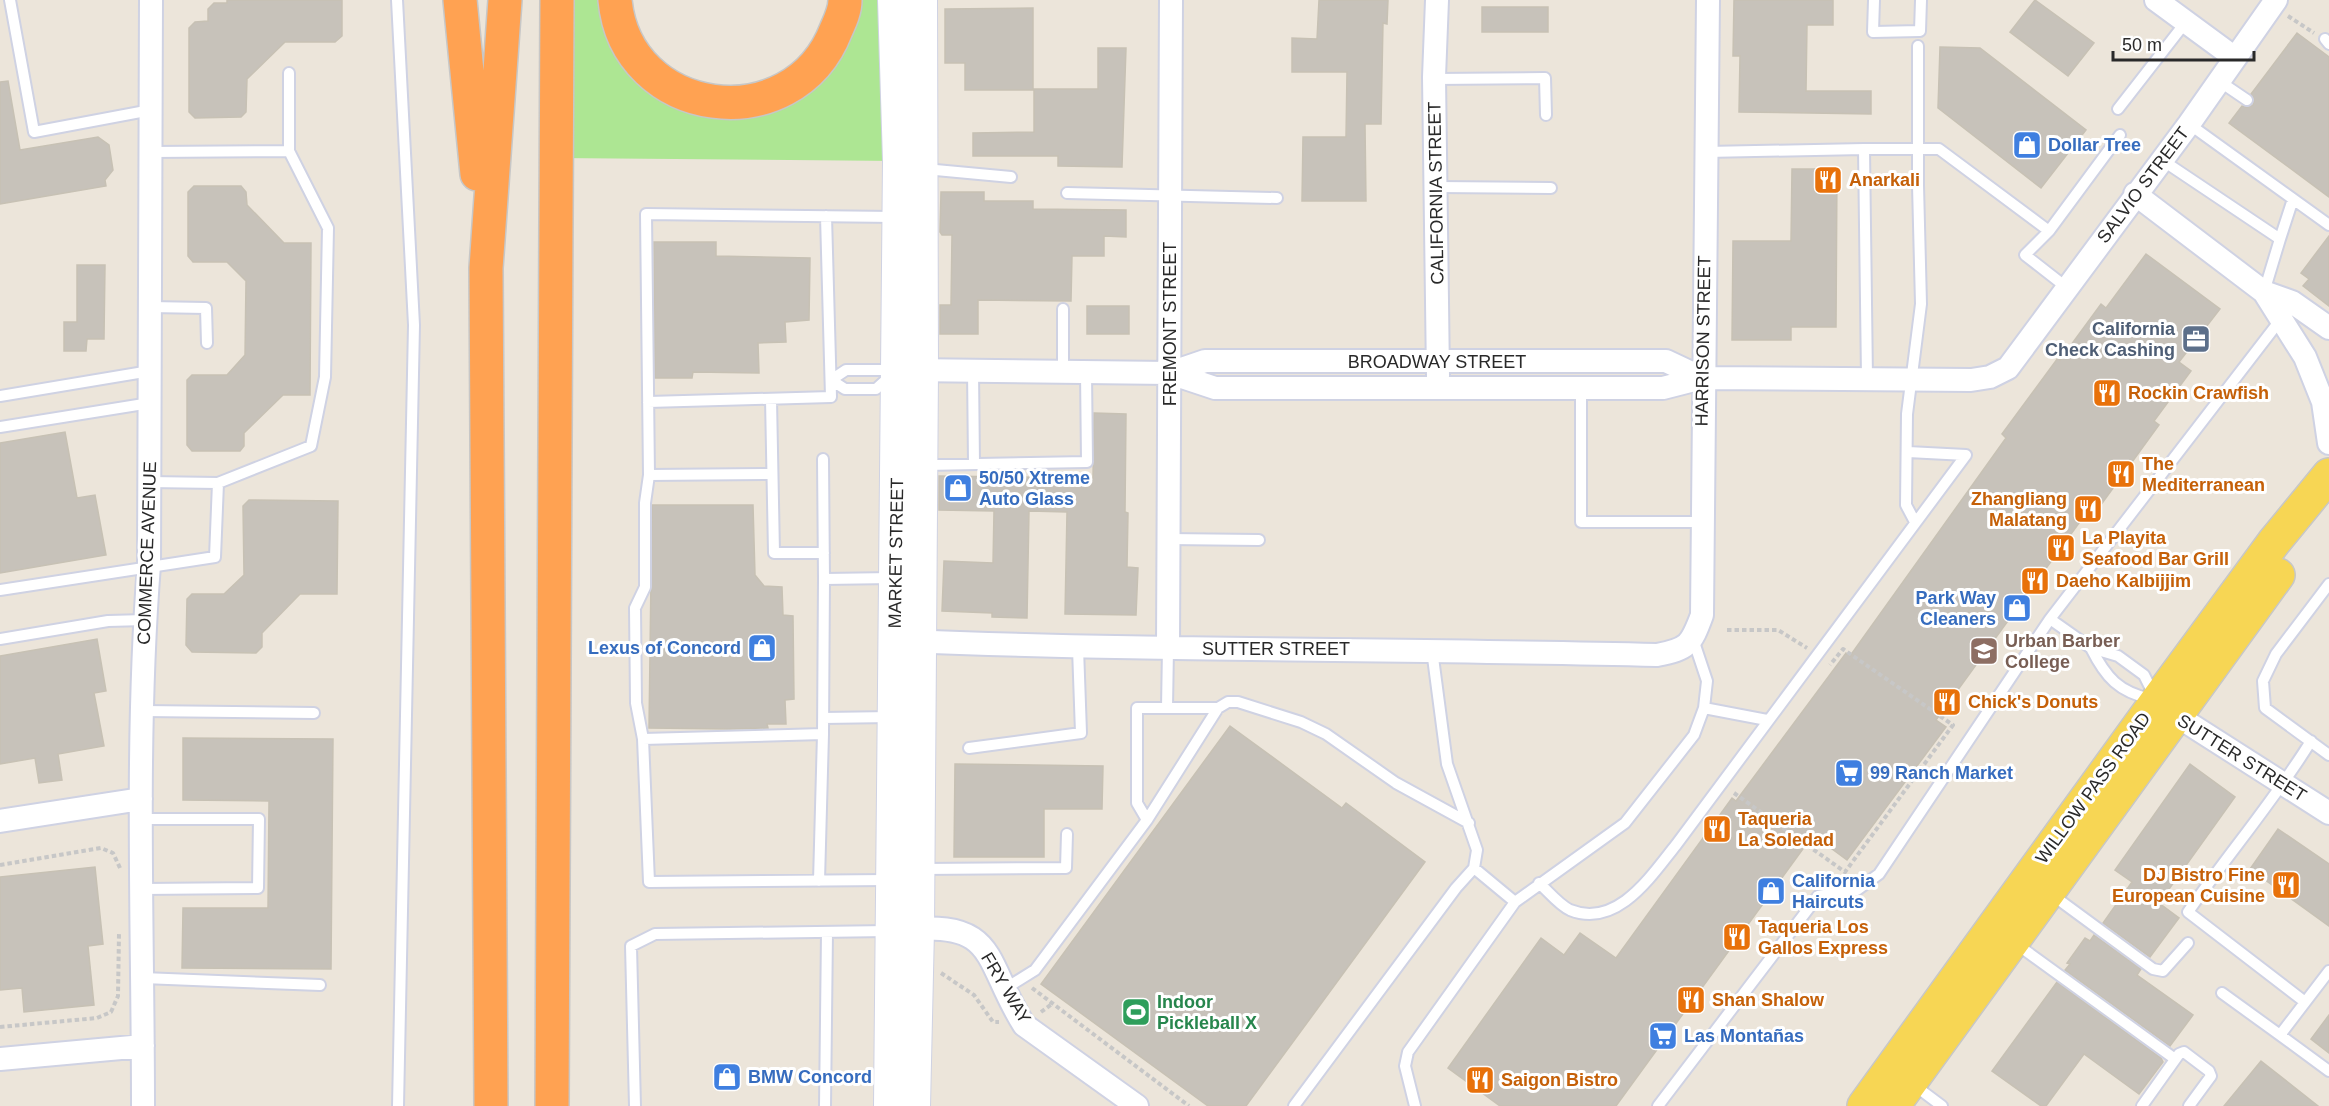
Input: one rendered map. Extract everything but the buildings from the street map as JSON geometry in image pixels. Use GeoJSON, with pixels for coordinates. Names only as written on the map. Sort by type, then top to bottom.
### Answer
{"type":"FeatureCollection","features":[{"type":"Feature","properties":{"kind":"highway"},"geometry":{"type":"LineString","coordinates":[[460,0],[486,268]]}},
{"type":"Feature","properties":{"kind":"highway"},"geometry":{"type":"LineString","coordinates":[[491,1106],[486,268],[505,0]]}},
{"type":"Feature","properties":{"kind":"highway"},"geometry":{"type":"LineString","coordinates":[[552,1106],[557,0]]}},
{"type":"Feature","properties":{"kind":"highway"},"geometry":{"type":"LineString","coordinates":[[615,0],[627,45],[652,74],[677,93],[726,105],[763,100],[805,76],[830,47],[845,0]]}},
{"type":"Feature","properties":{"kind":"main road","name":"MARKET STREET"},"geometry":{"type":"LineString","coordinates":[[894,0],[911,168],[899,217],[910,370],[921,465],[907,641],[905,930],[914,1106]]}},
{"type":"Feature","properties":{"kind":"main road","name":"MARKET STREET"},"geometry":{"type":"LineString","coordinates":[[905,874],[894,717],[907,641],[895,578],[910,370],[911,168],[921,0]]}},
{"type":"Feature","properties":{"kind":"main road","name":"WILLOW PASS ROAD"},"geometry":{"type":"LineString","coordinates":[[1902,1094],[2048,892],[2274,543],[2329,475]]}},
{"type":"Feature","properties":{"kind":"main road","name":"WILLOW PASS ROAD"},"geometry":{"type":"LineString","coordinates":[[1864,1106],[2166,709],[2329,510]]}},
{"type":"Feature","properties":{"kind":"main road","name":"MARKET STREET"},"geometry":{"type":"LineString","coordinates":[[890,1106],[905,930]]}},
{"type":"Feature","properties":{"kind":"street","name":"COMMERCE AVENUE"},"geometry":{"type":"LineString","coordinates":[[143,1106],[141,809],[145,620],[149,565],[151,0]]}},
{"type":"Feature","properties":{"kind":"street","name":"FREMONT STREET"},"geometry":{"type":"LineString","coordinates":[[1168,648],[1171,0]]}},
{"type":"Feature","properties":{"kind":"street","name":"CALIFORNIA STREET"},"geometry":{"type":"LineString","coordinates":[[1437,0],[1434,79],[1438,387]]}},
{"type":"Feature","properties":{"kind":"street","name":"HARRISON STREET"},"geometry":{"type":"LineString","coordinates":[[1693,639],[1702,615],[1702,378],[1708,0]]}},
{"type":"Feature","properties":{"kind":"street"},"geometry":{"type":"LineString","coordinates":[[2156,0],[2235,58]]}},
{"type":"Feature","properties":{"kind":"street","name":"SALVIO STREET"},"geometry":{"type":"LineString","coordinates":[[2008,368],[2135,194],[2163,160],[2274,3]]}},
{"type":"Feature","properties":{"kind":"street"},"geometry":{"type":"LineString","coordinates":[[2135,194],[2264,292],[2292,302],[2326,329]]}},
{"type":"Feature","properties":{"kind":"street"},"geometry":{"type":"LineString","coordinates":[[2264,292],[2305,357],[2323,402],[2329,443]]}},
{"type":"Feature","properties":{"kind":"street","name":"BROADWAY STREET"},"geometry":{"type":"LineString","coordinates":[[1170,373],[1205,361],[1666,362],[1702,378]]}},
{"type":"Feature","properties":{"kind":"street","name":"BROADWAY STREET"},"geometry":{"type":"LineString","coordinates":[[910,370],[1170,373],[1215,388],[1581,389],[1668,388],[1702,378],[1971,380],[1990,377],[2008,368]]}},
{"type":"Feature","properties":{"kind":"street","name":"SUTTER STREET"},"geometry":{"type":"LineString","coordinates":[[907,641],[1078,648],[1432,650],[1657,655],[1681,650],[1693,639]]}},
{"type":"Feature","properties":{"kind":"street","name":"SUTTER STREET"},"geometry":{"type":"LineString","coordinates":[[2166,709],[2329,813]]}},
{"type":"Feature","properties":{"kind":"street"},"geometry":{"type":"LineString","coordinates":[[0,821],[141,809]]}},
{"type":"Feature","properties":{"kind":"street","name":"FRY WAY"},"geometry":{"type":"LineString","coordinates":[[905,930],[961,932],[975,938],[990,957],[1024,1025],[1137,1106]]}},
{"type":"Feature","properties":{"kind":"street"},"geometry":{"type":"LineString","coordinates":[[0,1059],[143,1046]]}},
{"type":"Feature","properties":{"kind":"lane"},"geometry":{"type":"LineString","coordinates":[[10,0],[34,132],[151,110]]}},
{"type":"Feature","properties":{"kind":"lane"},"geometry":{"type":"LineString","coordinates":[[397,0],[414,325],[398,1106]]}},
{"type":"Feature","properties":{"kind":"lane"},"geometry":{"type":"LineString","coordinates":[[1874,0],[1873,32],[1920,31],[1921,0]]}},
{"type":"Feature","properties":{"kind":"lane"},"geometry":{"type":"LineString","coordinates":[[2118,110],[2185,23]]}},
{"type":"Feature","properties":{"kind":"lane"},"geometry":{"type":"LineString","coordinates":[[1915,522],[1906,505],[1908,452],[1906,414],[1913,379],[1921,304],[1917,148],[1918,46]]}},
{"type":"Feature","properties":{"kind":"lane"},"geometry":{"type":"LineString","coordinates":[[149,482],[218,483],[311,446],[325,377],[328,228],[289,151],[289,73]]}},
{"type":"Feature","properties":{"kind":"lane"},"geometry":{"type":"LineString","coordinates":[[1434,79],[1545,78],[1546,115]]}},
{"type":"Feature","properties":{"kind":"lane"},"geometry":{"type":"LineString","coordinates":[[2219,81],[2247,100]]}},
{"type":"Feature","properties":{"kind":"lane"},"geometry":{"type":"LineString","coordinates":[[2189,124],[2329,225]]}},
{"type":"Feature","properties":{"kind":"lane"},"geometry":{"type":"LineString","coordinates":[[2066,287],[2025,255],[2049,231],[2120,135]]}},
{"type":"Feature","properties":{"kind":"lane"},"geometry":{"type":"LineString","coordinates":[[1864,149],[1867,378]]}},
{"type":"Feature","properties":{"kind":"lane"},"geometry":{"type":"LineString","coordinates":[[1706,152],[1939,149],[2049,231]]}},
{"type":"Feature","properties":{"kind":"lane"},"geometry":{"type":"LineString","coordinates":[[151,152],[289,151]]}},
{"type":"Feature","properties":{"kind":"lane"},"geometry":{"type":"LineString","coordinates":[[2163,160],[2280,239]]}},
{"type":"Feature","properties":{"kind":"lane"},"geometry":{"type":"LineString","coordinates":[[911,168],[1011,177]]}},
{"type":"Feature","properties":{"kind":"lane"},"geometry":{"type":"LineString","coordinates":[[1437,187],[1551,188]]}},
{"type":"Feature","properties":{"kind":"lane"},"geometry":{"type":"LineString","coordinates":[[1067,193],[1277,198]]}},
{"type":"Feature","properties":{"kind":"lane"},"geometry":{"type":"LineString","coordinates":[[2264,292],[2293,199]]}},
{"type":"Feature","properties":{"kind":"lane"},"geometry":{"type":"LineString","coordinates":[[899,217],[646,214],[649,475],[645,503],[645,587],[635,608],[636,703],[643,739],[649,882],[819,881],[905,874],[1066,868],[1067,834]]}},
{"type":"Feature","properties":{"kind":"lane"},"geometry":{"type":"LineString","coordinates":[[648,402],[831,397],[826,216]]}},
{"type":"Feature","properties":{"kind":"lane"},"geometry":{"type":"LineString","coordinates":[[150,307],[206,308],[207,343]]}},
{"type":"Feature","properties":{"kind":"lane"},"geometry":{"type":"LineString","coordinates":[[1063,309],[1063,372]]}},
{"type":"Feature","properties":{"kind":"lane"},"geometry":{"type":"LineString","coordinates":[[1658,1106],[1818,896],[1857,890],[1879,874],[2011,673],[2281,319]]}},
{"type":"Feature","properties":{"kind":"lane"},"geometry":{"type":"LineString","coordinates":[[831,380],[846,370],[910,370]]}},
{"type":"Feature","properties":{"kind":"lane"},"geometry":{"type":"LineString","coordinates":[[831,380],[845,389],[876,389],[910,370]]}},
{"type":"Feature","properties":{"kind":"lane"},"geometry":{"type":"LineString","coordinates":[[973,370],[974,464]]}},
{"type":"Feature","properties":{"kind":"lane"},"geometry":{"type":"LineString","coordinates":[[0,396],[150,371]]}},
{"type":"Feature","properties":{"kind":"lane"},"geometry":{"type":"LineString","coordinates":[[921,465],[1087,462],[1086,372]]}},
{"type":"Feature","properties":{"kind":"lane"},"geometry":{"type":"LineString","coordinates":[[1581,389],[1581,522],[1702,522]]}},
{"type":"Feature","properties":{"kind":"lane"},"geometry":{"type":"LineString","coordinates":[[771,399],[774,553],[824,553]]}},
{"type":"Feature","properties":{"kind":"lane"},"geometry":{"type":"LineString","coordinates":[[0,427],[150,403]]}},
{"type":"Feature","properties":{"kind":"lane"},"geometry":{"type":"LineString","coordinates":[[1539,883],[1568,909],[1586,915],[1630,900],[1676,845],[1815,654],[1966,455],[1908,452]]}},
{"type":"Feature","properties":{"kind":"lane"},"geometry":{"type":"LineString","coordinates":[[819,881],[824,718],[823,459]]}},
{"type":"Feature","properties":{"kind":"lane"},"geometry":{"type":"LineString","coordinates":[[649,475],[772,474]]}},
{"type":"Feature","properties":{"kind":"lane"},"geometry":{"type":"LineString","coordinates":[[0,590],[149,565],[214,557],[218,483]]}},
{"type":"Feature","properties":{"kind":"lane"},"geometry":{"type":"LineString","coordinates":[[1168,539],[1259,540]]}},
{"type":"Feature","properties":{"kind":"lane"},"geometry":{"type":"LineString","coordinates":[[824,579],[895,578]]}},
{"type":"Feature","properties":{"kind":"lane"},"geometry":{"type":"LineString","coordinates":[[2329,584],[2276,654],[2263,681],[2265,708],[2329,755]]}},
{"type":"Feature","properties":{"kind":"lane"},"geometry":{"type":"LineString","coordinates":[[0,639],[108,621],[145,620]]}},
{"type":"Feature","properties":{"kind":"lane"},"geometry":{"type":"LineString","coordinates":[[2050,620],[2091,648],[2118,656],[2144,675],[2166,709]]}},
{"type":"Feature","properties":{"kind":"lane"},"geometry":{"type":"LineString","coordinates":[[1415,1106],[1405,1066],[1408,1052],[1515,902],[1625,823],[1694,735],[1704,708],[1707,681],[1693,639]]}},
{"type":"Feature","properties":{"kind":"lane"},"geometry":{"type":"LineString","coordinates":[[969,748],[1081,733],[1078,648]]}},
{"type":"Feature","properties":{"kind":"lane"},"geometry":{"type":"LineString","coordinates":[[1167,708],[1168,648]]}},
{"type":"Feature","properties":{"kind":"lane"},"geometry":{"type":"LineString","coordinates":[[2091,648],[2103,672],[2130,694],[2166,709]]}},
{"type":"Feature","properties":{"kind":"lane"},"geometry":{"type":"LineString","coordinates":[[1294,1106],[1456,888],[1474,868],[1477,850],[1447,764],[1432,650]]}},
{"type":"Feature","properties":{"kind":"lane"},"geometry":{"type":"LineString","coordinates":[[1006,988],[1035,970],[1147,820],[1218,708],[1228,702],[1238,702],[1302,722],[1326,734],[1396,783],[1469,823]]}},
{"type":"Feature","properties":{"kind":"lane"},"geometry":{"type":"LineString","coordinates":[[1147,820],[1137,803],[1137,708],[1218,708]]}},
{"type":"Feature","properties":{"kind":"lane"},"geometry":{"type":"LineString","coordinates":[[1704,708],[1767,720]]}},
{"type":"Feature","properties":{"kind":"lane"},"geometry":{"type":"LineString","coordinates":[[143,711],[314,713]]}},
{"type":"Feature","properties":{"kind":"lane"},"geometry":{"type":"LineString","coordinates":[[824,718],[894,717]]}},
{"type":"Feature","properties":{"kind":"lane"},"geometry":{"type":"LineString","coordinates":[[643,739],[823,734]]}},
{"type":"Feature","properties":{"kind":"lane"},"geometry":{"type":"LineString","coordinates":[[2305,1002],[2188,912],[2284,785],[2311,741]]}},
{"type":"Feature","properties":{"kind":"lane"},"geometry":{"type":"LineString","coordinates":[[141,809],[259,819],[258,888],[142,889]]}},
{"type":"Feature","properties":{"kind":"lane"},"geometry":{"type":"LineString","coordinates":[[1474,868],[1515,902]]}},
{"type":"Feature","properties":{"kind":"lane"},"geometry":{"type":"LineString","coordinates":[[2048,892],[2153,969],[2163,971],[2188,943]]}},
{"type":"Feature","properties":{"kind":"lane"},"geometry":{"type":"LineString","coordinates":[[635,1106],[631,946],[655,934],[905,930]]}},
{"type":"Feature","properties":{"kind":"lane"},"geometry":{"type":"LineString","coordinates":[[825,1106],[826,932]]}},
{"type":"Feature","properties":{"kind":"lane"},"geometry":{"type":"LineString","coordinates":[[2013,941],[2175,1059]]}},
{"type":"Feature","properties":{"kind":"lane"},"geometry":{"type":"LineString","coordinates":[[2280,1035],[2329,971]]}},
{"type":"Feature","properties":{"kind":"lane"},"geometry":{"type":"LineString","coordinates":[[142,978],[320,985]]}},
{"type":"Feature","properties":{"kind":"lane"},"geometry":{"type":"LineString","coordinates":[[2222,993],[2329,1071]]}},
{"type":"Feature","properties":{"kind":"lane"},"geometry":{"type":"LineString","coordinates":[[2142,1106],[2175,1059],[2184,1052],[2209,1071],[2211,1076],[2189,1106]]}},
{"type":"Feature","properties":{"kind":"lane"},"geometry":{"type":"LineString","coordinates":[[1902,1094],[1942,1106]]}},
{"type":"Feature","properties":{"kind":"path"},"geometry":{"type":"LineString","coordinates":[[2274,3],[2327,42]]}},
{"type":"Feature","properties":{"kind":"path"},"geometry":{"type":"LineString","coordinates":[[1727,630],[1778,630],[1830,665],[1844,649],[1953,725],[1845,872],[1734,793]]}},
{"type":"Feature","properties":{"kind":"path"},"geometry":{"type":"LineString","coordinates":[[0,865],[101,848],[113,853],[117,859],[120,878]]}},
{"type":"Feature","properties":{"kind":"path"},"geometry":{"type":"LineString","coordinates":[[0,1027],[97,1018],[111,1012],[118,996],[119,923]]}},
{"type":"Feature","properties":{"kind":"path"},"geometry":{"type":"LineString","coordinates":[[1025,976],[1032,988],[1190,1106]]}},
{"type":"Feature","properties":{"kind":"green space"},"geometry":{"type":"Polygon","coordinates":[[[557,0],[615,0],[627,45],[726,105],[805,76],[845,0],[894,0],[899,161],[556,158],[557,0]]]}},
{"type":"Feature","properties":{"kind":"place","name":"Dollar Tree"},"geometry":{"type":"Point","coordinates":[2027,145]}},
{"type":"Feature","properties":{"kind":"place","name":"Anarkali"},"geometry":{"type":"Point","coordinates":[1828,180]}},
{"type":"Feature","properties":{"kind":"place","name":"California Check Cashing"},"geometry":{"type":"Point","coordinates":[2196,339]}},
{"type":"Feature","properties":{"kind":"place","name":"Rockin Crawfish"},"geometry":{"type":"Point","coordinates":[2107,393]}},
{"type":"Feature","properties":{"kind":"place","name":"The Mediterranean"},"geometry":{"type":"Point","coordinates":[2121,474]}},
{"type":"Feature","properties":{"kind":"place","name":"50/50 Xtreme Auto Glass"},"geometry":{"type":"Point","coordinates":[958,488]}},
{"type":"Feature","properties":{"kind":"place","name":"Zhangliang Malatang"},"geometry":{"type":"Point","coordinates":[2088,509]}},
{"type":"Feature","properties":{"kind":"place","name":"La Playita Seafood Bar Grill"},"geometry":{"type":"Point","coordinates":[2061,548]}},
{"type":"Feature","properties":{"kind":"place","name":"Daeho Kalbijjim"},"geometry":{"type":"Point","coordinates":[2035,581]}},
{"type":"Feature","properties":{"kind":"place","name":"Park Way Cleaners"},"geometry":{"type":"Point","coordinates":[2017,608]}},
{"type":"Feature","properties":{"kind":"place","name":"Lexus of Concord"},"geometry":{"type":"Point","coordinates":[762,648]}},
{"type":"Feature","properties":{"kind":"place","name":"Urban Barber College"},"geometry":{"type":"Point","coordinates":[1984,651]}},
{"type":"Feature","properties":{"kind":"place","name":"Chick's Donuts"},"geometry":{"type":"Point","coordinates":[1947,702]}},
{"type":"Feature","properties":{"kind":"place","name":"99 Ranch Market"},"geometry":{"type":"Point","coordinates":[1849,773]}},
{"type":"Feature","properties":{"kind":"place","name":"Taqueria La Soledad"},"geometry":{"type":"Point","coordinates":[1717,829]}},
{"type":"Feature","properties":{"kind":"place","name":"DJ Bistro Fine European Cuisine"},"geometry":{"type":"Point","coordinates":[2286,885]}},
{"type":"Feature","properties":{"kind":"place","name":"California Haircuts"},"geometry":{"type":"Point","coordinates":[1771,891]}},
{"type":"Feature","properties":{"kind":"place","name":"Taqueria Los Gallos Express"},"geometry":{"type":"Point","coordinates":[1737,937]}},
{"type":"Feature","properties":{"kind":"place","name":"Shan Shalow"},"geometry":{"type":"Point","coordinates":[1691,1000]}},
{"type":"Feature","properties":{"kind":"place","name":"Indoor Pickleball X"},"geometry":{"type":"Point","coordinates":[1136,1012]}},
{"type":"Feature","properties":{"kind":"place","name":"Las Montañas"},"geometry":{"type":"Point","coordinates":[1663,1036]}},
{"type":"Feature","properties":{"kind":"place","name":"BMW Concord"},"geometry":{"type":"Point","coordinates":[727,1077]}},
{"type":"Feature","properties":{"kind":"place","name":"Saigon Bistro"},"geometry":{"type":"Point","coordinates":[1480,1080]}}]}
